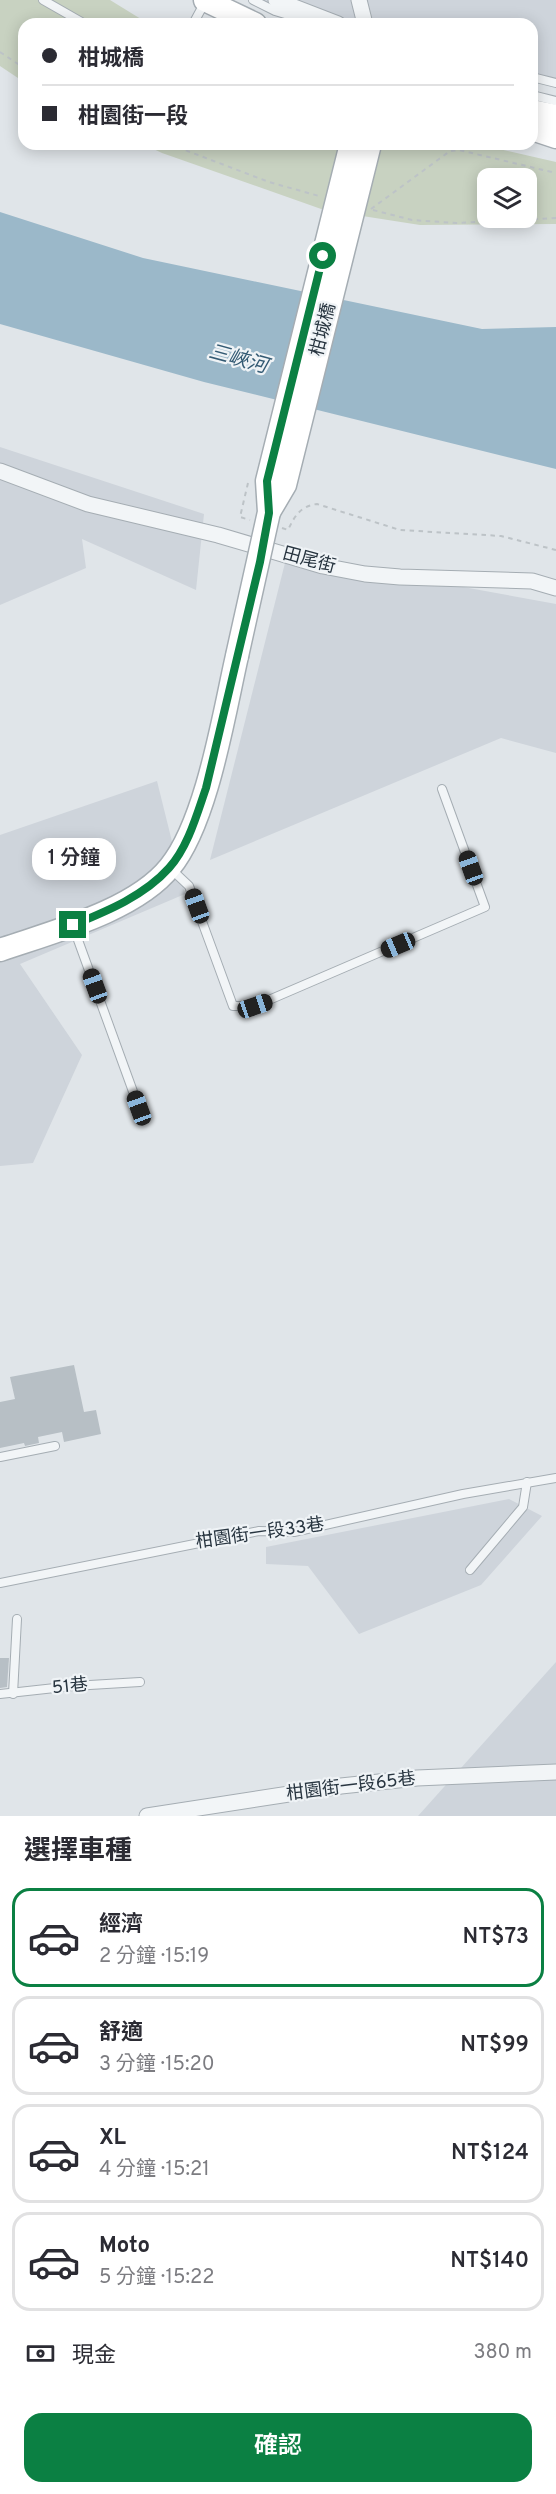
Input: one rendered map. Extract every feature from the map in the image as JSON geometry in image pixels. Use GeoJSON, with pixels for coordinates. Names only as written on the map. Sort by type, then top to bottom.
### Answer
{"type":"FeatureCollection","features":[{"type":"Feature","properties":{"kind":"street"},"geometry":{"type":"LineString","coordinates":[[206,0],[243,18]]}},
{"type":"Feature","properties":{"kind":"street"},"geometry":{"type":"LineString","coordinates":[[276,0],[322,18]]}},
{"type":"Feature","properties":{"kind":"street"},"geometry":{"type":"LineString","coordinates":[[359,0],[364,18]]}},
{"type":"Feature","properties":{"kind":"street"},"geometry":{"type":"LineString","coordinates":[[538,112],[556,116]]}},
{"type":"Feature","properties":{"kind":"street"},"geometry":{"type":"LineString","coordinates":[[538,131],[556,137]]}},
{"type":"Feature","properties":{"kind":"street","name":"柑城橋"},"geometry":{"type":"LineString","coordinates":[[269,521],[267,481],[350,150]]}},
{"type":"Feature","properties":{"kind":"street","name":"柑城橋"},"geometry":{"type":"LineString","coordinates":[[170,868],[187,838],[206,788],[269,521],[285,485],[369,150]]}},
{"type":"Feature","properties":{"kind":"street","name":"田尾街"},"geometry":{"type":"LineString","coordinates":[[0,471],[88,504],[218,535],[323,566],[365,574],[400,577],[532,581],[556,588]]}},
{"type":"Feature","properties":{"kind":"street"},"geometry":{"type":"LineString","coordinates":[[0,950],[73,925],[123,903],[149,886],[170,868]]}},
{"type":"Feature","properties":{"kind":"street","name":"柑園街一段65巷"},"geometry":{"type":"LineString","coordinates":[[147,1816],[341,1786],[417,1778],[556,1772]]}},
{"type":"Feature","properties":{"kind":"lane"},"geometry":{"type":"LineString","coordinates":[[43,0],[74,18]]}},
{"type":"Feature","properties":{"kind":"lane"},"geometry":{"type":"LineString","coordinates":[[196,18],[206,0]]}},
{"type":"Feature","properties":{"kind":"lane"},"geometry":{"type":"LineString","coordinates":[[253,0],[275,11],[299,18]]}},
{"type":"Feature","properties":{"kind":"lane"},"geometry":{"type":"LineString","coordinates":[[538,78],[556,83]]}},
{"type":"Feature","properties":{"kind":"lane"},"geometry":{"type":"LineString","coordinates":[[538,96],[556,101]]}},
{"type":"Feature","properties":{"kind":"lane"},"geometry":{"type":"LineString","coordinates":[[170,868],[189,886],[233,1006],[255,1006],[485,908],[442,789]]}},
{"type":"Feature","properties":{"kind":"lane"},"geometry":{"type":"LineString","coordinates":[[73,925],[139,1108]]}},
{"type":"Feature","properties":{"kind":"lane"},"geometry":{"type":"LineString","coordinates":[[0,1456],[55,1446]]}},
{"type":"Feature","properties":{"kind":"lane","name":"柑園街一段33巷"},"geometry":{"type":"LineString","coordinates":[[0,1583],[259,1531],[294,1532],[463,1494],[556,1478]]}},
{"type":"Feature","properties":{"kind":"lane"},"geometry":{"type":"LineString","coordinates":[[470,1570],[523,1507],[527,1482]]}},
{"type":"Feature","properties":{"kind":"lane"},"geometry":{"type":"LineString","coordinates":[[13,1694],[17,1619]]}},
{"type":"Feature","properties":{"kind":"lane","name":"51巷"},"geometry":{"type":"LineString","coordinates":[[0,1694],[140,1682]]}},
{"type":"Feature","properties":{"kind":"path"},"geometry":{"type":"LineString","coordinates":[[0,52],[18,64]]}},
{"type":"Feature","properties":{"kind":"path"},"geometry":{"type":"LineString","coordinates":[[373,210],[412,220],[456,223],[556,218]]}},
{"type":"Feature","properties":{"kind":"path"},"geometry":{"type":"LineString","coordinates":[[240,517],[269,521],[288,530],[294,516],[306,506],[317,504],[400,530],[501,536],[556,550]]}},
{"type":"Feature","properties":{"kind":"shaded area"},"geometry":{"type":"Polygon","coordinates":[[[252,0],[556,0],[556,78],[538,76],[538,18],[295,18],[252,0]]]}},
{"type":"Feature","properties":{"kind":"shaded area"},"geometry":{"type":"Polygon","coordinates":[[[0,447],[204,514],[196,590],[82,539],[86,568],[0,605],[0,447]]]}},
{"type":"Feature","properties":{"kind":"shaded area"},"geometry":{"type":"Polygon","coordinates":[[[287,555],[556,604],[556,753],[501,738],[210,860],[287,555]]]}},
{"type":"Feature","properties":{"kind":"shaded area"},"geometry":{"type":"Polygon","coordinates":[[[157,781],[185,894],[20,964],[82,1055],[33,1163],[0,1166],[0,835],[157,781]]]}},
{"type":"Feature","properties":{"kind":"shaded area"},"geometry":{"type":"Polygon","coordinates":[[[509,1499],[542,1516],[481,1585],[359,1634],[308,1566],[266,1564],[266,1547],[509,1499]]]}},
{"type":"Feature","properties":{"kind":"shaded area"},"geometry":{"type":"Polygon","coordinates":[[[556,1662],[556,1816],[418,1816],[556,1662]]]}},
{"type":"Feature","properties":{"kind":"green space"},"geometry":{"type":"Polygon","coordinates":[[[0,0],[110,0],[139,18],[18,18],[18,78],[0,66],[0,0]]]}},
{"type":"Feature","properties":{"kind":"green space"},"geometry":{"type":"Polygon","coordinates":[[[156,150],[503,150],[556,162],[556,224],[537,224],[537,168],[477,168],[477,225],[420,225],[324,210],[156,150]]]}},
{"type":"Feature","properties":{"kind":"water","name":"三峽河"},"geometry":{"type":"Polygon","coordinates":[[[0,212],[143,258],[482,329],[556,327],[556,469],[204,382],[0,324],[0,212]]]}},
{"type":"Feature","properties":{"kind":"building"},"geometry":{"type":"Polygon","coordinates":[[[74,1365],[84,1412],[96,1410],[101,1434],[64,1442],[62,1432],[38,1437],[39,1443],[25,1446],[24,1443],[0,1448],[0,1402],[15,1399],[10,1377],[74,1365]]]}},
{"type":"Feature","properties":{"kind":"building"},"geometry":{"type":"Polygon","coordinates":[[[0,1658],[9,1658],[7,1687],[0,1688],[0,1658]]]}},
{"type":"Feature","properties":{"kind":"route"},"geometry":{"type":"LineString","coordinates":[[73,925],[123,903],[149,886],[170,868],[194,821],[206,788],[260,562],[269,513],[267,481],[323,256]]}}]}
